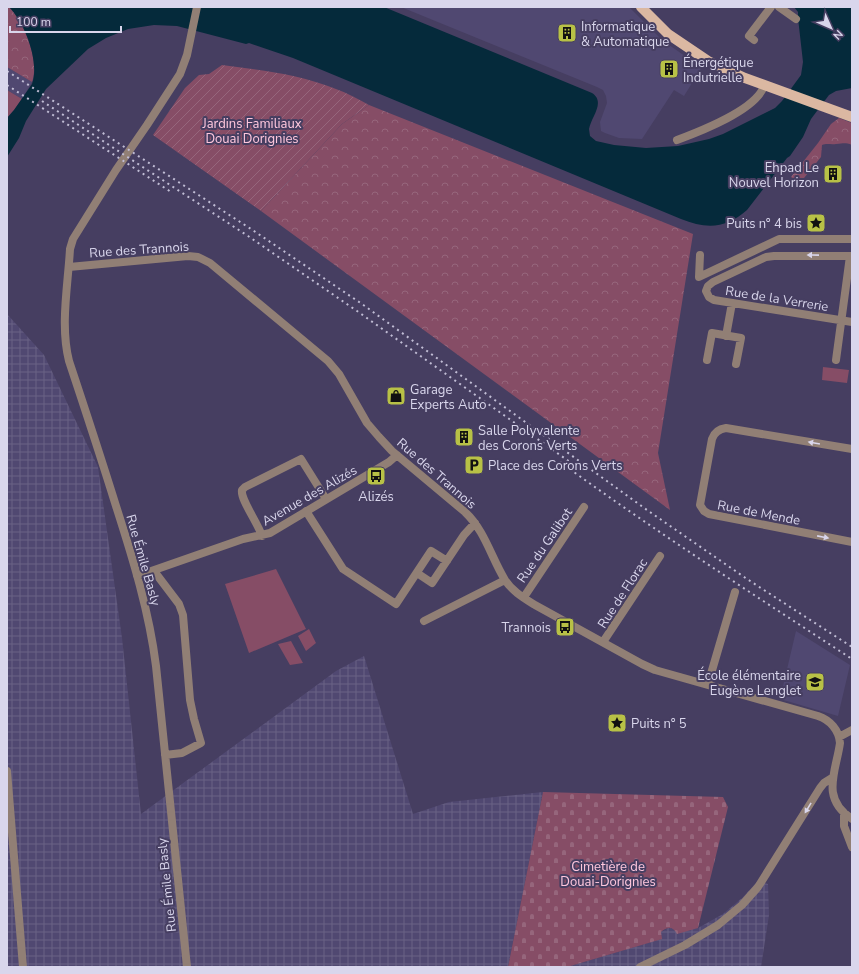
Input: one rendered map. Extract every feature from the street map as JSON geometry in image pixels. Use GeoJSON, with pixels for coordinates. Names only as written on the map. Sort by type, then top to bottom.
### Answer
{"type":"FeatureCollection","features":[{"type":"Feature","properties":{"kind":"main road"},"geometry":{"type":"LineString","coordinates":[[640,7],[668,34],[701,57],[764,86],[782,91],[852,118]]}},
{"type":"Feature","properties":{"kind":"street","name":"Rue Émile Basly"},"geometry":{"type":"LineString","coordinates":[[187,967],[153,647],[148,617],[137,576],[66,348],[64,329],[70,249],[73,239],[180,74],[187,55],[196,7]]}},
{"type":"Feature","properties":{"kind":"street"},"geometry":{"type":"LineString","coordinates":[[754,40],[749,36],[771,7]]}},
{"type":"Feature","properties":{"kind":"street"},"geometry":{"type":"LineString","coordinates":[[779,7],[796,19]]}},
{"type":"Feature","properties":{"kind":"street"},"geometry":{"type":"LineString","coordinates":[[677,140],[705,129],[722,120],[762,93],[764,86]]}},
{"type":"Feature","properties":{"kind":"street"},"geometry":{"type":"LineString","coordinates":[[700,255],[698,277],[779,239],[852,239]]}},
{"type":"Feature","properties":{"kind":"street","name":"Rue des Trannois"},"geometry":{"type":"LineString","coordinates":[[69,267],[188,256],[206,260],[328,361],[339,374],[367,423],[379,437],[397,455],[465,512],[475,523],[482,533],[505,580],[512,588],[524,597],[648,667],[821,717],[833,727],[839,738]]}},
{"type":"Feature","properties":{"kind":"street"},"geometry":{"type":"LineString","coordinates":[[836,360],[851,256]]}},
{"type":"Feature","properties":{"kind":"street","name":"Rue de la Verrerie"},"geometry":{"type":"LineString","coordinates":[[851,256],[766,257],[716,280],[707,288],[707,293],[711,299],[852,322]]}},
{"type":"Feature","properties":{"kind":"street"},"geometry":{"type":"LineString","coordinates":[[726,336],[732,303]]}},
{"type":"Feature","properties":{"kind":"street"},"geometry":{"type":"LineString","coordinates":[[707,360],[712,333],[741,338],[736,364]]}},
{"type":"Feature","properties":{"kind":"street","name":"Rue de Mende"},"geometry":{"type":"LineString","coordinates":[[852,450],[724,428],[713,436],[700,505],[706,513],[852,542]]}},
{"type":"Feature","properties":{"kind":"street","name":"Avenue des Alizés"},"geometry":{"type":"LineString","coordinates":[[137,576],[243,540],[262,536],[273,531],[389,462],[397,455]]}},
{"type":"Feature","properties":{"kind":"street"},"geometry":{"type":"LineString","coordinates":[[262,536],[258,524],[242,497],[242,490],[245,487],[301,459],[326,499]]}},
{"type":"Feature","properties":{"kind":"street","name":"Rue du Galibot"},"geometry":{"type":"LineString","coordinates":[[524,597],[584,507]]}},
{"type":"Feature","properties":{"kind":"street"},"geometry":{"type":"LineString","coordinates":[[306,511],[343,569],[396,604],[431,551],[447,561]]}},
{"type":"Feature","properties":{"kind":"street"},"geometry":{"type":"LineString","coordinates":[[417,573],[432,583],[464,535],[475,523]]}},
{"type":"Feature","properties":{"kind":"street","name":"Rue de Florac"},"geometry":{"type":"LineString","coordinates":[[604,642],[660,556]]}},
{"type":"Feature","properties":{"kind":"street","name":"Rue Émile Basly"},"geometry":{"type":"LineString","coordinates":[[154,571],[179,604],[183,615],[190,700],[201,742],[182,753],[165,755]]}},
{"type":"Feature","properties":{"kind":"street"},"geometry":{"type":"LineString","coordinates":[[424,622],[505,580]]}},
{"type":"Feature","properties":{"kind":"street"},"geometry":{"type":"LineString","coordinates":[[708,684],[735,592]]}},
{"type":"Feature","properties":{"kind":"street"},"geometry":{"type":"LineString","coordinates":[[852,730],[839,738],[840,746],[832,778],[832,789],[835,800],[844,813],[852,820]]}},
{"type":"Feature","properties":{"kind":"street"},"geometry":{"type":"LineString","coordinates":[[7,771],[23,967]]}},
{"type":"Feature","properties":{"kind":"street"},"geometry":{"type":"LineString","coordinates":[[640,967],[685,945],[718,925],[748,899],[765,877],[820,788],[832,778]]}},
{"type":"Feature","properties":{"kind":"street"},"geometry":{"type":"LineString","coordinates":[[844,813],[844,826],[852,847]]}},
{"type":"Feature","properties":{"kind":"shaded area"},"geometry":{"type":"Polygon","coordinates":[[[401,7],[629,7],[662,40],[702,67],[684,96],[674,90],[642,139],[619,138],[601,131],[600,122],[607,103],[603,90],[401,7]]]}},
{"type":"Feature","properties":{"kind":"shaded area"},"geometry":{"type":"Polygon","coordinates":[[[7,67],[32,82],[22,99],[7,90],[7,67]]]}},
{"type":"Feature","properties":{"kind":"shaded area"},"geometry":{"type":"Polygon","coordinates":[[[7,314],[44,355],[98,467],[122,638],[141,814],[336,671],[364,656],[413,814],[449,802],[543,792],[508,967],[7,967],[7,314]]]}},
{"type":"Feature","properties":{"kind":"shaded area","name":"École élémentaire Eugène Lenglet"},"geometry":{"type":"Polygon","coordinates":[[[796,631],[850,665],[838,716],[780,699],[796,631]]]}},
{"type":"Feature","properties":{"kind":"shaded area"},"geometry":{"type":"Polygon","coordinates":[[[758,881],[768,884],[769,915],[761,967],[567,967],[661,939],[661,932],[668,928],[675,930],[698,928],[723,914],[742,898],[758,881]]]}},
{"type":"Feature","properties":{"kind":"green space"},"geometry":{"type":"Polygon","coordinates":[[[7,7],[9,7],[15,14],[29,42],[34,64],[32,82],[7,67],[7,7]]]}},
{"type":"Feature","properties":{"kind":"green space","name":"Jardins Familiaux Douai Dorignies"},"geometry":{"type":"Polygon","coordinates":[[[222,65],[294,76],[322,84],[352,96],[369,105],[342,124],[261,211],[153,135],[185,88],[199,75],[209,74],[222,65]]]}},
{"type":"Feature","properties":{"kind":"green space"},"geometry":{"type":"Polygon","coordinates":[[[7,90],[22,99],[7,118],[7,90]]]}},
{"type":"Feature","properties":{"kind":"green space"},"geometry":{"type":"Polygon","coordinates":[[[369,105],[693,234],[658,453],[670,510],[261,211],[342,124],[369,105]]]}},
{"type":"Feature","properties":{"kind":"green space"},"geometry":{"type":"Polygon","coordinates":[[[839,118],[852,123],[852,145],[845,143],[822,145],[821,157],[800,183],[791,177],[831,124],[839,118]]]}},
{"type":"Feature","properties":{"kind":"green space"},"geometry":{"type":"Polygon","coordinates":[[[823,367],[849,370],[847,383],[822,380],[823,367]]]}},
{"type":"Feature","properties":{"kind":"green space"},"geometry":{"type":"Polygon","coordinates":[[[276,569],[306,629],[249,653],[225,584],[276,569]]]}},
{"type":"Feature","properties":{"kind":"green space"},"geometry":{"type":"Polygon","coordinates":[[[309,629],[316,643],[306,651],[298,636],[309,629]]]}},
{"type":"Feature","properties":{"kind":"green space"},"geometry":{"type":"Polygon","coordinates":[[[291,641],[303,663],[290,665],[278,644],[291,641]]]}},
{"type":"Feature","properties":{"kind":"green space","name":"Cimetière de Douai-Dorignies"},"geometry":{"type":"Polygon","coordinates":[[[543,792],[723,797],[728,807],[698,928],[677,934],[674,930],[668,928],[661,932],[662,939],[567,967],[508,967],[543,792]]]}},
{"type":"Feature","properties":{"kind":"water"},"geometry":{"type":"Polygon","coordinates":[[[9,7],[384,7],[592,93],[598,101],[598,105],[590,124],[590,136],[596,141],[614,145],[646,148],[678,146],[709,139],[723,134],[775,108],[801,75],[803,62],[798,12],[794,7],[852,7],[852,88],[836,91],[829,95],[811,119],[803,137],[790,156],[747,210],[731,221],[723,224],[707,226],[681,219],[293,58],[249,43],[246,44],[177,26],[154,25],[128,29],[106,38],[88,49],[46,89],[26,121],[19,138],[7,157],[7,118],[32,84],[34,75],[34,65],[30,43],[15,14],[9,7]]]}},
{"type":"Feature","properties":{"kind":"railway"},"geometry":{"type":"LineString","coordinates":[[7,71],[251,229],[362,304],[647,510],[747,579],[852,647]]}},
{"type":"Feature","properties":{"kind":"railway"},"geometry":{"type":"LineString","coordinates":[[7,85],[171,192]]}},
{"type":"Feature","properties":{"kind":"railway"},"geometry":{"type":"LineString","coordinates":[[42,101],[248,236],[357,311],[577,467]]}},
{"type":"Feature","properties":{"kind":"railway"},"geometry":{"type":"LineString","coordinates":[[560,462],[668,538],[852,659]]}},
{"type":"Feature","properties":{"kind":"place","name":"Informatique & Automatique"},"geometry":{"type":"Point","coordinates":[567,33]}},
{"type":"Feature","properties":{"kind":"place","name":"Énergétique Indutrielle"},"geometry":{"type":"Point","coordinates":[669,69]}},
{"type":"Feature","properties":{"kind":"place","name":"Ehpad Le Nouvel Horizon"},"geometry":{"type":"Point","coordinates":[833,174]}},
{"type":"Feature","properties":{"kind":"place","name":"Puits n° 4 bis"},"geometry":{"type":"Point","coordinates":[816,223]}},
{"type":"Feature","properties":{"kind":"place","name":"Garage Experts Auto"},"geometry":{"type":"Point","coordinates":[396,396]}},
{"type":"Feature","properties":{"kind":"place","name":"Salle Polyvalente des Corons Verts"},"geometry":{"type":"Point","coordinates":[464,437]}},
{"type":"Feature","properties":{"kind":"place","name":"Place des Corons Verts"},"geometry":{"type":"Point","coordinates":[474,465]}},
{"type":"Feature","properties":{"kind":"place","name":"Alizés"},"geometry":{"type":"Point","coordinates":[376,476]}},
{"type":"Feature","properties":{"kind":"place","name":"Trannois"},"geometry":{"type":"Point","coordinates":[565,627]}},
{"type":"Feature","properties":{"kind":"place","name":"École élémentaire Eugène Lenglet"},"geometry":{"type":"Point","coordinates":[815,682]}},
{"type":"Feature","properties":{"kind":"place","name":"Puits n° 5"},"geometry":{"type":"Point","coordinates":[617,723]}}]}
